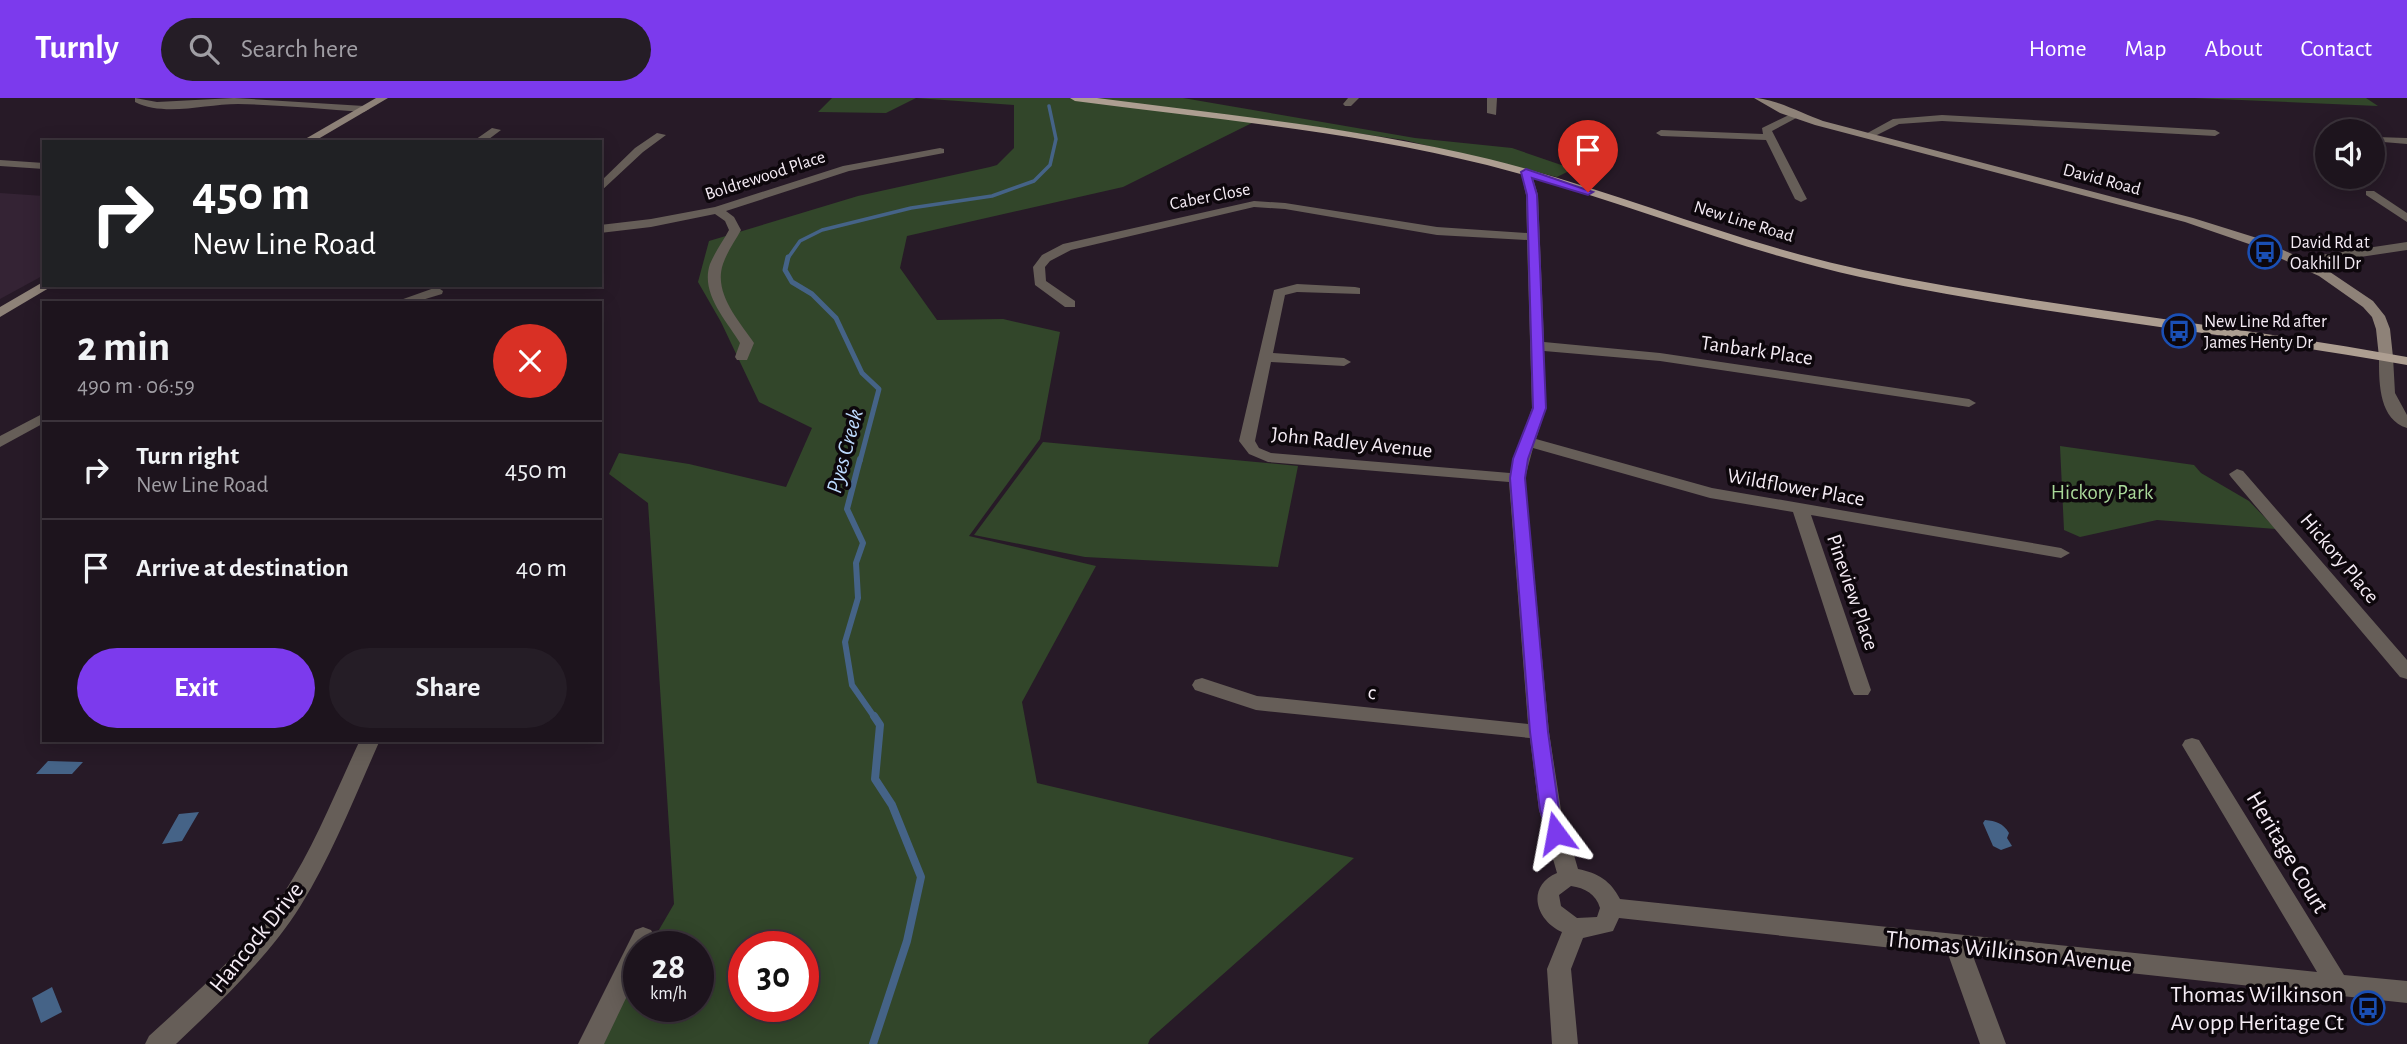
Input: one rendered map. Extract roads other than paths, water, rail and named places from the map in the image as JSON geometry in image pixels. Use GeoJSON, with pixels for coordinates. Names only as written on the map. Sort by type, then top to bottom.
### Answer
{"type":"FeatureCollection","features":[{"type":"Feature","properties":{"kind":"main road","name":"New Line Road"},"geometry":{"type":"LineString","coordinates":[[1076,98],[1395,143],[1526,172],[1725,237],[1859,273],[1975,294],[2204,327],[2407,361]]}},
{"type":"Feature","properties":{"kind":"street"},"geometry":{"type":"LineString","coordinates":[[308,140],[381,98]]}},
{"type":"Feature","properties":{"kind":"street"},"geometry":{"type":"LineString","coordinates":[[1492,98],[1492,113]]}},
{"type":"Feature","properties":{"kind":"street","name":"David Road"},"geometry":{"type":"LineString","coordinates":[[1759,98],[1795,116],[2200,223],[2253,241],[2345,286],[2368,304],[2378,316],[2383,328],[2386,357]]}},
{"type":"Feature","properties":{"kind":"street"},"geometry":{"type":"LineString","coordinates":[[138,100],[144,104],[165,105],[219,100],[364,108]]}},
{"type":"Feature","properties":{"kind":"street"},"geometry":{"type":"LineString","coordinates":[[1795,116],[1766,130],[1767,137],[1801,199]]}},
{"type":"Feature","properties":{"kind":"street"},"geometry":{"type":"LineString","coordinates":[[1867,136],[1897,121],[1942,118],[2215,133]]}},
{"type":"Feature","properties":{"kind":"street"},"geometry":{"type":"LineString","coordinates":[[480,140],[496,130]]}},
{"type":"Feature","properties":{"kind":"street"},"geometry":{"type":"LineString","coordinates":[[1661,133],[1767,137]]}},
{"type":"Feature","properties":{"kind":"street"},"geometry":{"type":"LineString","coordinates":[[602,187],[639,150],[660,135]]}},
{"type":"Feature","properties":{"kind":"street"},"geometry":{"type":"LineString","coordinates":[[2385,141],[2407,141]]}},
{"type":"Feature","properties":{"kind":"street","name":"Boldrewood Place"},"geometry":{"type":"LineString","coordinates":[[602,229],[717,211],[847,168],[940,151]]}},
{"type":"Feature","properties":{"kind":"street"},"geometry":{"type":"LineString","coordinates":[[0,163],[42,166]]}},
{"type":"Feature","properties":{"kind":"street"},"geometry":{"type":"LineString","coordinates":[[1526,172],[1532,195],[1539,408],[1517,478],[1539,732],[1550,810],[1569,877]]}},
{"type":"Feature","properties":{"kind":"street"},"geometry":{"type":"LineString","coordinates":[[2370,193],[2407,218]]}},
{"type":"Feature","properties":{"kind":"street","name":"Caber Close"},"geometry":{"type":"LineString","coordinates":[[1070,304],[1040,282],[1039,267],[1046,258],[1067,247],[1236,206],[1272,204],[1437,231],[1533,237]]}},
{"type":"Feature","properties":{"kind":"street"},"geometry":{"type":"LineString","coordinates":[[717,211],[730,219],[736,230],[715,270],[715,282],[718,296],[747,343],[742,357]]}},
{"type":"Feature","properties":{"kind":"street"},"geometry":{"type":"LineString","coordinates":[[2300,262],[2407,246]]}},
{"type":"Feature","properties":{"kind":"street"},"geometry":{"type":"LineString","coordinates":[[0,313],[45,287]]}},
{"type":"Feature","properties":{"kind":"street"},"geometry":{"type":"LineString","coordinates":[[403,301],[433,288],[447,301]]}},
{"type":"Feature","properties":{"kind":"street","name":"John Radley Avenue"},"geometry":{"type":"LineString","coordinates":[[1354,291],[1297,288],[1279,293],[1247,441],[1254,451],[1268,457],[1517,478]]}},
{"type":"Feature","properties":{"kind":"street","name":"Tanbark Place"},"geometry":{"type":"LineString","coordinates":[[1537,346],[1660,357],[1969,402]]}},
{"type":"Feature","properties":{"kind":"street"},"geometry":{"type":"LineString","coordinates":[[1264,357],[1344,362]]}},
{"type":"Feature","properties":{"kind":"street"},"geometry":{"type":"LineString","coordinates":[[2386,357],[2387,397],[2398,415],[2407,423]]}},
{"type":"Feature","properties":{"kind":"street"},"geometry":{"type":"LineString","coordinates":[[0,442],[42,418]]}},
{"type":"Feature","properties":{"kind":"street","name":"Wildflower Place"},"geometry":{"type":"LineString","coordinates":[[1529,442],[1710,493],[2061,552]]}},
{"type":"Feature","properties":{"kind":"street","name":"Hickory Place"},"geometry":{"type":"LineString","coordinates":[[2237,474],[2407,672]]}},
{"type":"Feature","properties":{"kind":"street","name":"Pineview Place"},"geometry":{"type":"LineString","coordinates":[[1801,510],[1861,690]]}},
{"type":"Feature","properties":{"kind":"street","name":"c"},"geometry":{"type":"LineString","coordinates":[[1202,685],[1256,703],[1539,732]]}},
{"type":"Feature","properties":{"kind":"street","name":"Hancock Drive"},"geometry":{"type":"LineString","coordinates":[[158,1044],[224,982],[276,920],[306,877],[369,742]]}},
{"type":"Feature","properties":{"kind":"street","name":"Heritage Court"},"geometry":{"type":"LineString","coordinates":[[2193,745],[2338,986]]}},
{"type":"Feature","properties":{"kind":"street"},"geometry":{"type":"LineString","coordinates":[[1569,877],[1598,886],[1610,900],[1612,908],[1605,924],[1586,930],[1574,928],[1555,917],[1547,900],[1552,885],[1569,877]]}},
{"type":"Feature","properties":{"kind":"street","name":"Thomas Wilkinson Avenue"},"geometry":{"type":"LineString","coordinates":[[1612,908],[2407,992]]}},
{"type":"Feature","properties":{"kind":"street"},"geometry":{"type":"LineString","coordinates":[[1565,1044],[1559,969],[1574,928]]}},
{"type":"Feature","properties":{"kind":"street"},"geometry":{"type":"LineString","coordinates":[[1957,945],[1993,1044]]}},
{"type":"Feature","properties":{"kind":"street"},"geometry":{"type":"LineString","coordinates":[[591,1044],[623,978]]}},
{"type":"Feature","properties":{"kind":"water"},"geometry":{"type":"Polygon","coordinates":[[[48,761],[83,762],[72,774],[36,774],[48,761]]]}},
{"type":"Feature","properties":{"kind":"water"},"geometry":{"type":"Polygon","coordinates":[[[199,812],[182,841],[162,844],[179,814],[199,812]]]}},
{"type":"Feature","properties":{"kind":"water"},"geometry":{"type":"Polygon","coordinates":[[[1985,820],[2004,827],[2009,833],[2007,838],[2012,846],[2001,850],[1993,846],[1983,823],[1985,820]]]}},
{"type":"Feature","properties":{"kind":"water"},"geometry":{"type":"Polygon","coordinates":[[[52,987],[62,1012],[41,1023],[32,998],[52,987]]]}},
{"type":"Feature","properties":{"kind":"waterway","name":"Pyes Creek"},"geometry":{"type":"LineString","coordinates":[[788,258],[800,241],[822,230],[911,208],[992,196],[1034,181],[1050,165],[1056,139],[1049,106]]}},
{"type":"Feature","properties":{"kind":"waterway","name":"Pyes Creek"},"geometry":{"type":"LineString","coordinates":[[788,257],[785,270],[792,282],[812,294],[836,318],[862,373],[879,389],[860,461]]}},
{"type":"Feature","properties":{"kind":"waterway","name":"Pyes Creek"},"geometry":{"type":"LineString","coordinates":[[860,459],[847,509],[863,543],[856,563],[858,598],[845,642],[852,685],[875,718]]}},
{"type":"Feature","properties":{"kind":"waterway","name":"Pyes Creek"},"geometry":{"type":"LineString","coordinates":[[873,1044],[907,941],[921,877],[892,805],[875,779],[880,725],[874,716]]}},
{"type":"Feature","properties":{"kind":"place","name":"David Rd at Oakhill Dr"},"geometry":{"type":"Point","coordinates":[2265,252]}},
{"type":"Feature","properties":{"kind":"place","name":"New Line Rd after James Henty Dr"},"geometry":{"type":"Point","coordinates":[2179,331]}},
{"type":"Feature","properties":{"kind":"place","name":"Thomas Wilkinson Av opp Heritage Ct"},"geometry":{"type":"Point","coordinates":[2368,1008]}},
{"type":"Feature","properties":{"kind":"park label","name":"Hickory Park"},"geometry":{"type":"Point","coordinates":[2102,492]}}]}
